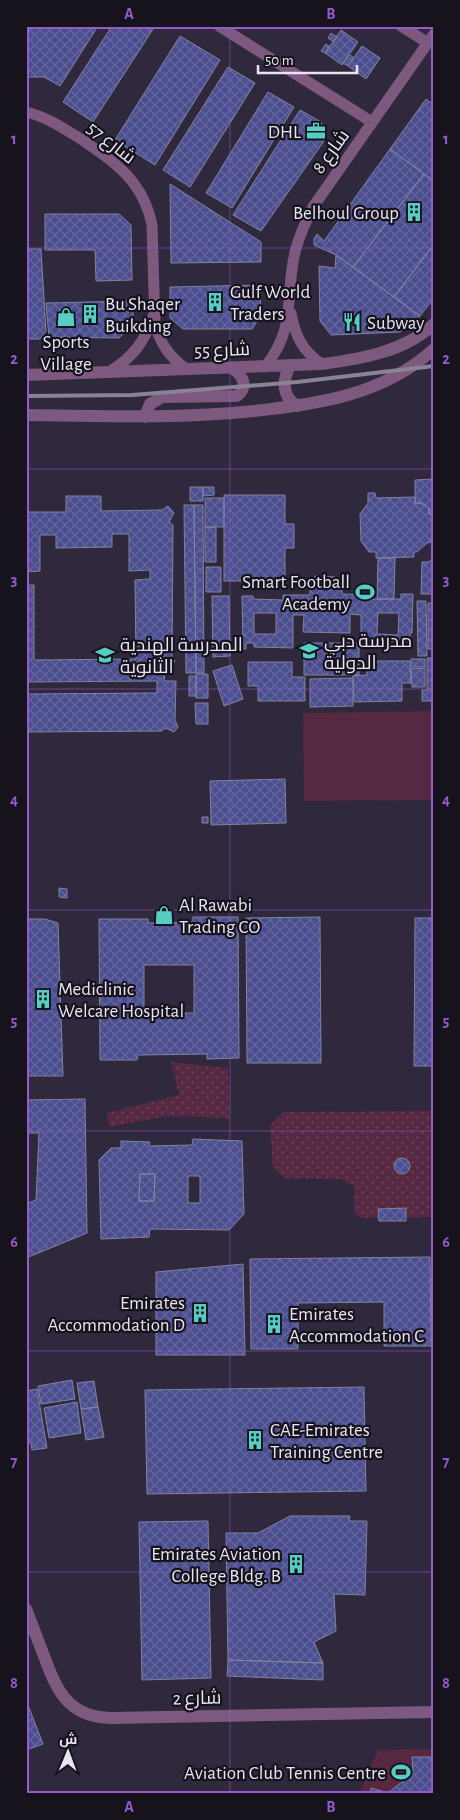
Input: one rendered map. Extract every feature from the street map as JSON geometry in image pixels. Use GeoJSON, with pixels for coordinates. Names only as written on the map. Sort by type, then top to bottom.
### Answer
{"type":"FeatureCollection","features":[{"type":"Feature","properties":{"kind":"street"},"geometry":{"type":"LineString","coordinates":[[219,26],[372,122]]}},
{"type":"Feature","properties":{"kind":"street"},"geometry":{"type":"LineString","coordinates":[[402,26],[431,38]]}},
{"type":"Feature","properties":{"kind":"street","name":"شارع 8"},"geometry":{"type":"LineString","coordinates":[[265,367],[283,338],[290,304],[290,281],[294,258],[305,222],[322,192],[431,38]]}},
{"type":"Feature","properties":{"kind":"street","name":"شارع 57"},"geometry":{"type":"LineString","coordinates":[[26,112],[54,122],[113,161],[126,173],[143,197],[152,225],[154,315],[159,339],[166,351],[186,369]]}},
{"type":"Feature","properties":{"kind":"street","name":"شارع 8"},"geometry":{"type":"LineString","coordinates":[[290,304],[298,338],[312,357],[322,364]]}},
{"type":"Feature","properties":{"kind":"street","name":"شارع 57"},"geometry":{"type":"LineString","coordinates":[[108,373],[134,354],[143,341],[154,315]]}},
{"type":"Feature","properties":{"kind":"street","name":"شارع 55"},"geometry":{"type":"LineString","coordinates":[[26,375],[290,366],[354,360],[375,355],[414,339],[434,324]]}},
{"type":"Feature","properties":{"kind":"street"},"geometry":{"type":"LineString","coordinates":[[26,415],[145,417],[216,415],[298,406],[347,396],[371,388],[402,373],[434,349]]}},
{"type":"Feature","properties":{"kind":"street"},"geometry":{"type":"LineString","coordinates":[[290,366],[286,373],[284,389],[293,404],[298,406]]}},
{"type":"Feature","properties":{"kind":"street"},"geometry":{"type":"LineString","coordinates":[[145,417],[150,404],[162,397],[237,396],[244,387],[244,381],[242,376],[232,368]]}},
{"type":"Feature","properties":{"kind":"street","name":"شارع 2"},"geometry":{"type":"LineString","coordinates":[[26,1609],[58,1690],[74,1708],[92,1716],[111,1718],[434,1712]]}},
{"type":"Feature","properties":{"kind":"shaded area"},"geometry":{"type":"Polygon","coordinates":[[[433,711],[434,800],[304,801],[303,713],[433,711]]]}},
{"type":"Feature","properties":{"kind":"shaded area"},"geometry":{"type":"Polygon","coordinates":[[[171,1062],[228,1068],[229,1118],[167,1116],[109,1127],[107,1113],[179,1095],[171,1062]]]}},
{"type":"Feature","properties":{"kind":"shaded area"},"geometry":{"type":"Polygon","coordinates":[[[434,1111],[434,1217],[362,1218],[354,1213],[354,1186],[341,1179],[284,1178],[273,1167],[270,1125],[284,1112],[434,1111]]]}},
{"type":"Feature","properties":{"kind":"shaded area","name":"Aviation Club Tennis Centre"},"geometry":{"type":"Polygon","coordinates":[[[434,1749],[434,1794],[359,1794],[378,1750],[434,1749]]]}},
{"type":"Feature","properties":{"kind":"building"},"geometry":{"type":"Polygon","coordinates":[[[26,26],[98,26],[60,86],[44,77],[26,77],[26,26]]]}},
{"type":"Feature","properties":{"kind":"building"},"geometry":{"type":"Polygon","coordinates":[[[112,26],[155,26],[93,122],[63,102],[112,26]]]}},
{"type":"Feature","properties":{"kind":"building"},"geometry":{"type":"Polygon","coordinates":[[[341,30],[358,42],[342,65],[325,53],[341,30]]]}},
{"type":"Feature","properties":{"kind":"building"},"geometry":{"type":"Polygon","coordinates":[[[331,33],[337,37],[334,42],[328,38],[331,33]]]}},
{"type":"Feature","properties":{"kind":"building"},"geometry":{"type":"Polygon","coordinates":[[[180,36],[220,60],[155,165],[115,140],[180,36]]]}},
{"type":"Feature","properties":{"kind":"building"},"geometry":{"type":"Polygon","coordinates":[[[326,44],[330,47],[325,53],[321,51],[326,44]]]}},
{"type":"Feature","properties":{"kind":"building"},"geometry":{"type":"Polygon","coordinates":[[[362,46],[380,58],[366,79],[348,66],[362,46]]]}},
{"type":"Feature","properties":{"kind":"building"},"geometry":{"type":"Polygon","coordinates":[[[349,54],[354,58],[348,66],[343,63],[349,54]]]}},
{"type":"Feature","properties":{"kind":"building"},"geometry":{"type":"Polygon","coordinates":[[[228,67],[255,83],[190,187],[163,170],[228,67]]]}},
{"type":"Feature","properties":{"kind":"building"},"geometry":{"type":"Polygon","coordinates":[[[268,92],[294,107],[232,208],[206,193],[268,92]]]}},
{"type":"Feature","properties":{"kind":"building"},"geometry":{"type":"Polygon","coordinates":[[[426,99],[434,105],[434,181],[390,149],[426,99]]]}},
{"type":"Feature","properties":{"kind":"building"},"geometry":{"type":"Polygon","coordinates":[[[300,110],[321,122],[324,141],[261,231],[233,215],[300,110]]]}},
{"type":"Feature","properties":{"kind":"building","name":"Belhoul Group"},"geometry":{"type":"Polygon","coordinates":[[[390,149],[424,174],[353,267],[336,255],[314,245],[314,239],[317,234],[324,241],[390,149]]]}},
{"type":"Feature","properties":{"kind":"building","name":"Belhoul Group"},"geometry":{"type":"Polygon","coordinates":[[[424,174],[434,181],[434,244],[394,297],[353,267],[424,174]]]}},
{"type":"Feature","properties":{"kind":"building"},"geometry":{"type":"Polygon","coordinates":[[[170,184],[261,242],[261,262],[171,263],[170,184]]]}},
{"type":"Feature","properties":{"kind":"building"},"geometry":{"type":"Polygon","coordinates":[[[45,214],[119,214],[131,225],[132,280],[96,281],[95,250],[45,250],[45,214]]]}},
{"type":"Feature","properties":{"kind":"building","name":"Belhoul Group"},"geometry":{"type":"Polygon","coordinates":[[[434,244],[434,298],[420,316],[394,297],[434,244]]]}},
{"type":"Feature","properties":{"kind":"building"},"geometry":{"type":"Polygon","coordinates":[[[26,249],[41,249],[46,331],[40,339],[26,339],[26,249]]]}},
{"type":"Feature","properties":{"kind":"building","name":"Belhoul Group"},"geometry":{"type":"Polygon","coordinates":[[[336,255],[420,316],[400,332],[331,335],[320,321],[319,266],[335,268],[336,255]]]}},
{"type":"Feature","properties":{"kind":"building","name":"Gulf World Traders"},"geometry":{"type":"Polygon","coordinates":[[[261,285],[260,317],[252,329],[183,329],[170,318],[170,287],[261,285]]]}},
{"type":"Feature","properties":{"kind":"building","name":"Bu Shaqer Buikding"},"geometry":{"type":"Polygon","coordinates":[[[133,301],[133,324],[119,338],[49,337],[46,303],[133,301]]]}},
{"type":"Feature","properties":{"kind":"building"},"geometry":{"type":"Polygon","coordinates":[[[434,479],[434,539],[432,539],[433,514],[429,514],[429,508],[421,503],[415,503],[415,480],[434,479]]]}},
{"type":"Feature","properties":{"kind":"building"},"geometry":{"type":"Polygon","coordinates":[[[190,487],[203,487],[203,501],[190,501],[190,487]]]}},
{"type":"Feature","properties":{"kind":"building"},"geometry":{"type":"Polygon","coordinates":[[[203,487],[214,487],[214,495],[203,496],[203,487]]]}},
{"type":"Feature","properties":{"kind":"building"},"geometry":{"type":"Polygon","coordinates":[[[368,493],[375,493],[376,498],[415,497],[415,503],[421,503],[429,508],[429,514],[433,514],[431,542],[427,543],[417,552],[414,552],[414,557],[376,558],[376,552],[369,552],[361,541],[360,514],[368,503],[368,493]]]}},
{"type":"Feature","properties":{"kind":"building"},"geometry":{"type":"Polygon","coordinates":[[[224,495],[285,495],[285,524],[294,524],[294,548],[285,548],[285,581],[224,581],[224,495]]]}},
{"type":"Feature","properties":{"kind":"building"},"geometry":{"type":"Polygon","coordinates":[[[66,496],[101,496],[101,511],[162,510],[168,506],[174,513],[169,522],[173,525],[172,658],[175,661],[170,668],[166,665],[164,681],[176,681],[175,720],[178,727],[174,732],[165,728],[162,731],[26,732],[26,694],[157,693],[157,681],[26,682],[26,585],[34,585],[34,660],[136,659],[135,580],[150,579],[150,570],[129,571],[129,534],[112,534],[112,547],[56,548],[56,535],[40,535],[40,571],[26,572],[26,512],[66,512],[66,496]]]}},
{"type":"Feature","properties":{"kind":"building"},"geometry":{"type":"Polygon","coordinates":[[[205,498],[224,498],[224,527],[205,527],[205,498]]]}},
{"type":"Feature","properties":{"kind":"building"},"geometry":{"type":"Polygon","coordinates":[[[184,505],[194,505],[196,673],[186,673],[184,505]]]}},
{"type":"Feature","properties":{"kind":"building"},"geometry":{"type":"Polygon","coordinates":[[[194,505],[203,505],[204,673],[196,673],[194,505]]]}},
{"type":"Feature","properties":{"kind":"building"},"geometry":{"type":"Polygon","coordinates":[[[205,527],[216,527],[216,562],[205,562],[205,527]]]}},
{"type":"Feature","properties":{"kind":"building"},"geometry":{"type":"Polygon","coordinates":[[[434,556],[434,594],[421,594],[422,562],[429,562],[434,556]]]}},
{"type":"Feature","properties":{"kind":"building"},"geometry":{"type":"Polygon","coordinates":[[[378,558],[395,558],[394,599],[377,599],[378,558]]]}},
{"type":"Feature","properties":{"kind":"building"},"geometry":{"type":"Polygon","coordinates":[[[206,567],[221,567],[221,592],[206,592],[206,567]]]}},
{"type":"Feature","properties":{"kind":"building"},"geometry":{"type":"Polygon","coordinates":[[[315,576],[335,577],[335,586],[342,586],[342,594],[370,595],[370,599],[401,599],[401,594],[413,594],[410,642],[361,640],[361,615],[350,614],[350,633],[303,632],[304,615],[293,615],[293,648],[254,647],[254,643],[246,643],[246,649],[243,649],[242,596],[253,596],[253,599],[283,600],[283,595],[310,595],[310,588],[314,588],[315,576]],[[254,613],[254,634],[276,634],[276,613],[254,613]],[[378,613],[377,634],[398,635],[399,613],[378,613]]]}},
{"type":"Feature","properties":{"kind":"building"},"geometry":{"type":"Polygon","coordinates":[[[212,596],[229,596],[230,656],[213,657],[212,596]]]}},
{"type":"Feature","properties":{"kind":"building"},"geometry":{"type":"Polygon","coordinates":[[[417,601],[426,601],[427,656],[418,656],[417,601]]]}},
{"type":"Feature","properties":{"kind":"building"},"geometry":{"type":"Polygon","coordinates":[[[428,603],[434,603],[434,649],[428,649],[428,603]]]}},
{"type":"Feature","properties":{"kind":"building"},"geometry":{"type":"Polygon","coordinates":[[[304,643],[359,643],[359,675],[304,675],[304,643]]]}},
{"type":"Feature","properties":{"kind":"building"},"geometry":{"type":"Polygon","coordinates":[[[427,658],[434,658],[434,701],[422,701],[422,690],[427,690],[427,658]]]}},
{"type":"Feature","properties":{"kind":"building"},"geometry":{"type":"Polygon","coordinates":[[[411,659],[425,659],[425,667],[411,667],[411,659]]]}},
{"type":"Feature","properties":{"kind":"building"},"geometry":{"type":"Polygon","coordinates":[[[367,661],[410,661],[411,683],[402,683],[402,701],[354,702],[353,676],[367,675],[367,661]]]}},
{"type":"Feature","properties":{"kind":"building"},"geometry":{"type":"Polygon","coordinates":[[[248,662],[292,662],[292,677],[305,677],[305,701],[258,701],[258,686],[248,686],[248,662]]]}},
{"type":"Feature","properties":{"kind":"building"},"geometry":{"type":"Polygon","coordinates":[[[232,665],[243,699],[224,706],[213,671],[232,665]]]}},
{"type":"Feature","properties":{"kind":"building"},"geometry":{"type":"Polygon","coordinates":[[[425,668],[425,687],[412,687],[411,669],[425,668]]]}},
{"type":"Feature","properties":{"kind":"building"},"geometry":{"type":"Polygon","coordinates":[[[196,674],[208,674],[208,698],[196,698],[196,674]]]}},
{"type":"Feature","properties":{"kind":"building"},"geometry":{"type":"Polygon","coordinates":[[[189,676],[196,676],[196,696],[189,696],[189,676]]]}},
{"type":"Feature","properties":{"kind":"building"},"geometry":{"type":"Polygon","coordinates":[[[353,678],[353,706],[310,707],[310,679],[353,678]]]}},
{"type":"Feature","properties":{"kind":"building"},"geometry":{"type":"Polygon","coordinates":[[[195,703],[208,703],[208,724],[196,724],[195,703]]]}},
{"type":"Feature","properties":{"kind":"building"},"geometry":{"type":"Polygon","coordinates":[[[285,779],[286,823],[211,825],[210,781],[285,779]]]}},
{"type":"Feature","properties":{"kind":"building"},"geometry":{"type":"Polygon","coordinates":[[[202,817],[208,817],[208,823],[202,823],[202,817]]]}},
{"type":"Feature","properties":{"kind":"building"},"geometry":{"type":"Polygon","coordinates":[[[59,888],[67,889],[67,898],[59,897],[59,888]]]}},
{"type":"Feature","properties":{"kind":"building"},"geometry":{"type":"Polygon","coordinates":[[[193,917],[238,917],[239,1058],[207,1059],[207,1054],[138,1055],[137,1060],[100,1060],[99,919],[148,919],[148,923],[193,922],[193,917]],[[144,965],[144,1013],[194,1013],[194,965],[144,965]]]}},
{"type":"Feature","properties":{"kind":"building"},"geometry":{"type":"Polygon","coordinates":[[[320,917],[321,1063],[247,1063],[246,918],[320,917]]]}},
{"type":"Feature","properties":{"kind":"building"},"geometry":{"type":"Polygon","coordinates":[[[415,918],[434,918],[434,1066],[414,1066],[415,918]]]}},
{"type":"Feature","properties":{"kind":"building","name":"Mediclinic Welcare Hospital"},"geometry":{"type":"Polygon","coordinates":[[[26,919],[45,919],[58,923],[63,1076],[26,1076],[26,919]]]}},
{"type":"Feature","properties":{"kind":"building"},"geometry":{"type":"Polygon","coordinates":[[[85,1099],[87,1233],[26,1258],[26,1204],[36,1200],[39,1133],[26,1133],[26,1100],[85,1099]]]}},
{"type":"Feature","properties":{"kind":"building"},"geometry":{"type":"Polygon","coordinates":[[[193,1139],[242,1141],[244,1214],[229,1230],[150,1229],[149,1237],[101,1239],[99,1160],[111,1148],[121,1148],[121,1141],[150,1142],[149,1146],[192,1145],[193,1139]],[[140,1174],[139,1201],[154,1201],[155,1174],[140,1174]],[[188,1176],[188,1203],[200,1203],[200,1176],[188,1176]]]}},
{"type":"Feature","properties":{"kind":"building"},"geometry":{"type":"Polygon","coordinates":[[[402,1158],[410,1166],[402,1174],[394,1166],[402,1158]]]}},
{"type":"Feature","properties":{"kind":"building"},"geometry":{"type":"Polygon","coordinates":[[[140,1174],[155,1174],[154,1201],[139,1201],[140,1174]]]}},
{"type":"Feature","properties":{"kind":"building"},"geometry":{"type":"Polygon","coordinates":[[[406,1208],[406,1221],[379,1221],[378,1209],[406,1208]]]}},
{"type":"Feature","properties":{"kind":"building","name":"Emirates Accommodation C"},"geometry":{"type":"Polygon","coordinates":[[[430,1257],[431,1346],[384,1346],[384,1302],[298,1303],[298,1349],[251,1349],[250,1259],[430,1257]]]}},
{"type":"Feature","properties":{"kind":"building","name":"Emirates Accommodation D"},"geometry":{"type":"Polygon","coordinates":[[[243,1264],[245,1355],[156,1355],[156,1272],[243,1264]]]}},
{"type":"Feature","properties":{"kind":"building"},"geometry":{"type":"Polygon","coordinates":[[[72,1380],[75,1399],[41,1404],[38,1386],[72,1380]]]}},
{"type":"Feature","properties":{"kind":"building"},"geometry":{"type":"Polygon","coordinates":[[[94,1381],[98,1407],[81,1409],[77,1383],[94,1381]]]}},
{"type":"Feature","properties":{"kind":"building","name":"CAE-Emirates Training Centre"},"geometry":{"type":"Polygon","coordinates":[[[364,1387],[366,1491],[147,1494],[145,1390],[364,1387]]]}},
{"type":"Feature","properties":{"kind":"building"},"geometry":{"type":"Polygon","coordinates":[[[37,1389],[47,1448],[32,1450],[31,1443],[26,1444],[26,1391],[37,1389]]]}},
{"type":"Feature","properties":{"kind":"building"},"geometry":{"type":"Polygon","coordinates":[[[77,1402],[81,1433],[49,1438],[44,1408],[77,1402]]]}},
{"type":"Feature","properties":{"kind":"building"},"geometry":{"type":"Polygon","coordinates":[[[98,1407],[104,1437],[86,1440],[81,1409],[98,1407]]]}},
{"type":"Feature","properties":{"kind":"building","name":"Emirates Aviation College Bldg. B"},"geometry":{"type":"Polygon","coordinates":[[[290,1516],[350,1516],[349,1521],[367,1521],[365,1595],[334,1594],[336,1631],[314,1642],[323,1663],[228,1660],[226,1533],[258,1533],[290,1516]]]}},
{"type":"Feature","properties":{"kind":"building"},"geometry":{"type":"Polygon","coordinates":[[[208,1521],[211,1678],[142,1680],[139,1522],[208,1521]]]}},
{"type":"Feature","properties":{"kind":"building"},"geometry":{"type":"Polygon","coordinates":[[[228,1660],[323,1663],[323,1680],[227,1676],[228,1660]]]}},
{"type":"Feature","properties":{"kind":"building"},"geometry":{"type":"Polygon","coordinates":[[[26,1700],[43,1744],[26,1750],[26,1700]]]}},
{"type":"Feature","properties":{"kind":"building"},"geometry":{"type":"Polygon","coordinates":[[[412,1757],[434,1757],[434,1794],[370,1794],[371,1788],[388,1793],[413,1773],[412,1757]]]}},
{"type":"Feature","properties":{"kind":"railway"},"geometry":{"type":"LineString","coordinates":[[26,396],[132,395],[297,382],[434,366]]}},
{"type":"Feature","properties":{"kind":"place","name":"DHL"},"geometry":{"type":"Point","coordinates":[316,131]}},
{"type":"Feature","properties":{"kind":"place","name":"Belhoul Group"},"geometry":{"type":"Point","coordinates":[414,212]}},
{"type":"Feature","properties":{"kind":"place","name":"Gulf World Traders"},"geometry":{"type":"Point","coordinates":[215,302]}},
{"type":"Feature","properties":{"kind":"place","name":"Bu Shaqer Buikding"},"geometry":{"type":"Point","coordinates":[90,314]}},
{"type":"Feature","properties":{"kind":"place","name":"Sports Village"},"geometry":{"type":"Point","coordinates":[66,317]}},
{"type":"Feature","properties":{"kind":"place","name":"Subway"},"geometry":{"type":"Point","coordinates":[352,322]}},
{"type":"Feature","properties":{"kind":"place","name":"Smart Football Academy"},"geometry":{"type":"Point","coordinates":[365,592]}},
{"type":"Feature","properties":{"kind":"place","name":"مدرسة دبي الدولية"},"geometry":{"type":"Point","coordinates":[309,651]}},
{"type":"Feature","properties":{"kind":"place","name":"المدرسة الهندية الثانوية"},"geometry":{"type":"Point","coordinates":[105,655]}},
{"type":"Feature","properties":{"kind":"place","name":"Al Rawabi Trading CO"},"geometry":{"type":"Point","coordinates":[164,915]}},
{"type":"Feature","properties":{"kind":"place","name":"Mediclinic Welcare Hospital"},"geometry":{"type":"Point","coordinates":[43,999]}},
{"type":"Feature","properties":{"kind":"place","name":"Emirates Accommodation D"},"geometry":{"type":"Point","coordinates":[200,1313]}},
{"type":"Feature","properties":{"kind":"place","name":"Emirates Accommodation C"},"geometry":{"type":"Point","coordinates":[274,1324]}},
{"type":"Feature","properties":{"kind":"place","name":"CAE-Emirates Training Centre"},"geometry":{"type":"Point","coordinates":[255,1440]}},
{"type":"Feature","properties":{"kind":"place","name":"Emirates Aviation College Bldg. B"},"geometry":{"type":"Point","coordinates":[296,1564]}},
{"type":"Feature","properties":{"kind":"place","name":"Aviation Club Tennis Centre"},"geometry":{"type":"Point","coordinates":[401,1772]}}]}
